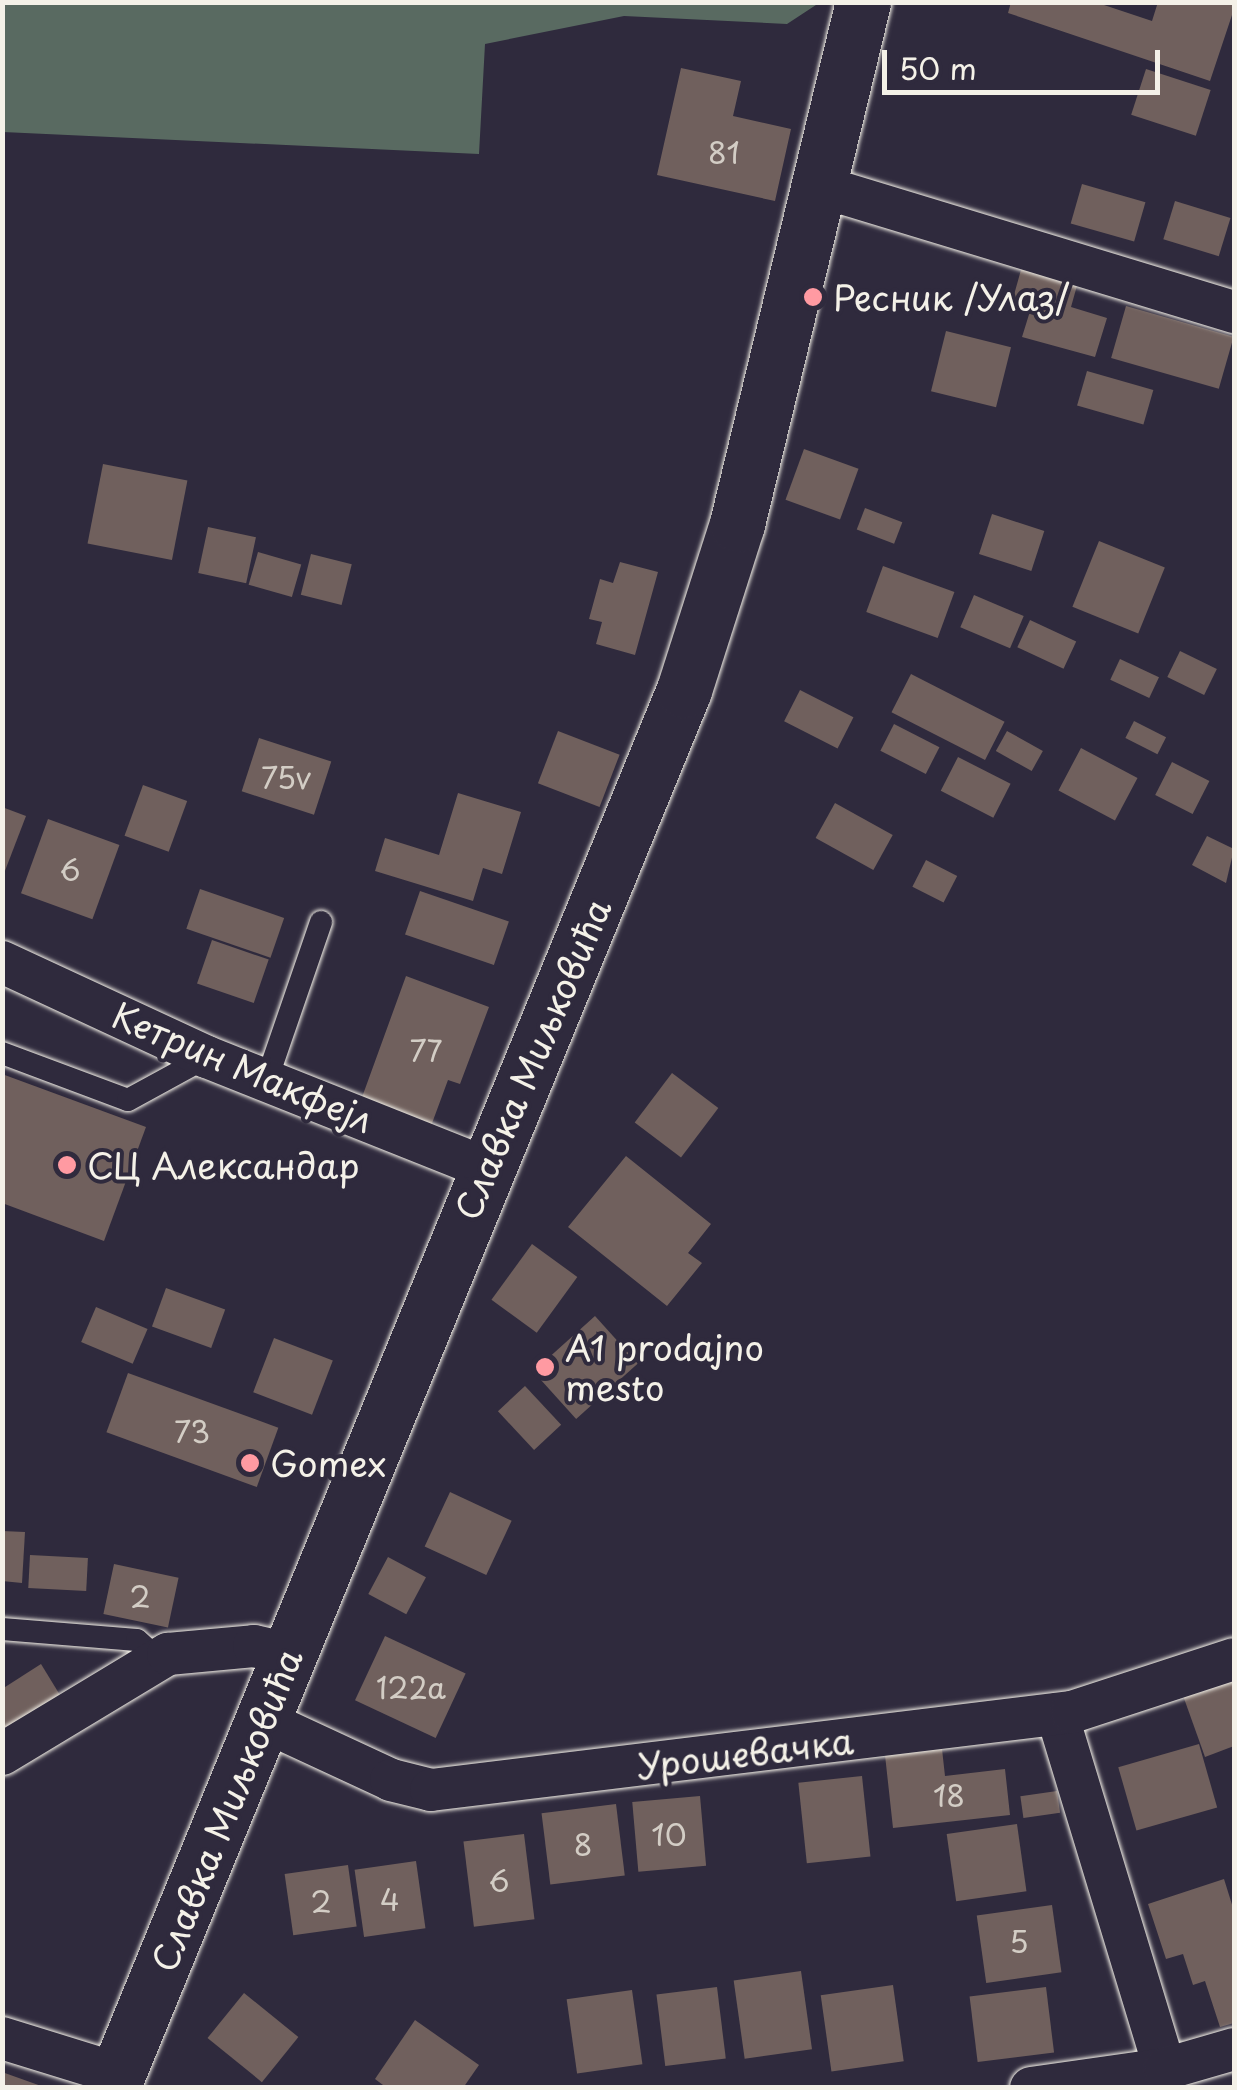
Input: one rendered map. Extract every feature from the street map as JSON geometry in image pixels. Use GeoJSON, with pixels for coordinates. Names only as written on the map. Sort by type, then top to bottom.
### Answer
{"type":"FeatureCollection","features":[{"type":"Feature","properties":{"kind":"street","name":"Славка Миљковића"},"geometry":{"type":"LineString","coordinates":[[115,2081],[684,690],[732,542],[862,2]]}},
{"type":"Feature","properties":{"kind":"street"},"geometry":{"type":"LineString","coordinates":[[818,186],[1234,312]]}},
{"type":"Feature","properties":{"kind":"street","name":"Кетрин Макфејл"},"geometry":{"type":"LineString","coordinates":[[2,962],[207,1057],[486,1168]]}},
{"type":"Feature","properties":{"kind":"street"},"geometry":{"type":"LineString","coordinates":[[2,1754],[159,1660],[197,1648],[290,1654]]}},
{"type":"Feature","properties":{"kind":"street","name":"Урошевачка"},"geometry":{"type":"LineString","coordinates":[[262,1720],[390,1780],[430,1790],[1057,1714],[1234,1659]]}},
{"type":"Feature","properties":{"kind":"street"},"geometry":{"type":"LineString","coordinates":[[1057,1714],[1167,2078]]}},
{"type":"Feature","properties":{"kind":"street"},"geometry":{"type":"LineString","coordinates":[[2,2038],[115,2081]]}},
{"type":"Feature","properties":{"kind":"street"},"geometry":{"type":"LineString","coordinates":[[1031,2088],[1167,2078],[1234,2049]]}},
{"type":"Feature","properties":{"kind":"lane"},"geometry":{"type":"LineString","coordinates":[[267,1079],[321,922]]}},
{"type":"Feature","properties":{"kind":"lane"},"geometry":{"type":"LineString","coordinates":[[2,1053],[128,1100],[207,1057]]}},
{"type":"Feature","properties":{"kind":"lane"},"geometry":{"type":"LineString","coordinates":[[2,1629],[136,1640],[159,1660]]}},
{"type":"Feature","properties":{"kind":"green space"},"geometry":{"type":"Polygon","coordinates":[[[2,3],[819,3],[787,24],[624,16],[485,44],[479,154],[3,132],[2,3]]]}},
{"type":"Feature","properties":{"kind":"building"},"geometry":{"type":"Polygon","coordinates":[[[1011,2],[1095,2],[1152,21],[1158,2],[1234,2],[1234,9],[1210,81],[1008,13],[1011,2]]]}},
{"type":"Feature","properties":{"kind":"building"},"geometry":{"type":"Polygon","coordinates":[[[681,68],[741,81],[733,116],[791,129],[775,201],[657,175],[681,68]]]}},
{"type":"Feature","properties":{"kind":"building"},"geometry":{"type":"Polygon","coordinates":[[[1146,69],[1211,90],[1196,136],[1131,115],[1146,69]]]}},
{"type":"Feature","properties":{"kind":"building"},"geometry":{"type":"Polygon","coordinates":[[[1082,184],[1145,202],[1134,242],[1071,223],[1082,184]]]}},
{"type":"Feature","properties":{"kind":"building"},"geometry":{"type":"Polygon","coordinates":[[[1175,201],[1230,218],[1219,256],[1163,239],[1175,201]]]}},
{"type":"Feature","properties":{"kind":"building"},"geometry":{"type":"Polygon","coordinates":[[[1024,259],[1080,275],[1071,307],[1107,318],[1095,357],[1022,337],[1031,308],[1012,302],[1024,259]]]}},
{"type":"Feature","properties":{"kind":"building"},"geometry":{"type":"Polygon","coordinates":[[[1126,306],[1234,337],[1219,389],[1111,358],[1126,306]]]}},
{"type":"Feature","properties":{"kind":"building"},"geometry":{"type":"Polygon","coordinates":[[[946,331],[1011,347],[996,407],[931,391],[946,331]]]}},
{"type":"Feature","properties":{"kind":"building"},"geometry":{"type":"Polygon","coordinates":[[[1087,371],[1153,390],[1143,425],[1077,406],[1087,371]]]}},
{"type":"Feature","properties":{"kind":"building"},"geometry":{"type":"Polygon","coordinates":[[[804,449],[859,469],[840,520],[786,500],[804,449]]]}},
{"type":"Feature","properties":{"kind":"building"},"geometry":{"type":"Polygon","coordinates":[[[103,464],[187,480],[172,560],[88,544],[103,464]]]}},
{"type":"Feature","properties":{"kind":"building"},"geometry":{"type":"Polygon","coordinates":[[[865,508],[902,522],[894,544],[857,529],[865,508]]]}},
{"type":"Feature","properties":{"kind":"building"},"geometry":{"type":"Polygon","coordinates":[[[992,514],[1044,531],[1031,571],[979,554],[992,514]]]}},
{"type":"Feature","properties":{"kind":"building"},"geometry":{"type":"Polygon","coordinates":[[[208,527],[256,537],[246,583],[198,573],[208,527]]]}},
{"type":"Feature","properties":{"kind":"building"},"geometry":{"type":"Polygon","coordinates":[[[1099,541],[1165,568],[1138,633],[1072,607],[1099,541]]]}},
{"type":"Feature","properties":{"kind":"building"},"geometry":{"type":"Polygon","coordinates":[[[258,552],[301,564],[292,597],[249,585],[258,552]]]}},
{"type":"Feature","properties":{"kind":"building"},"geometry":{"type":"Polygon","coordinates":[[[311,554],[352,564],[342,605],[301,595],[311,554]]]}},
{"type":"Feature","properties":{"kind":"building"},"geometry":{"type":"Polygon","coordinates":[[[620,562],[658,572],[635,655],[596,644],[602,622],[589,619],[600,579],[613,583],[620,562]]]}},
{"type":"Feature","properties":{"kind":"building"},"geometry":{"type":"Polygon","coordinates":[[[883,566],[954,592],[938,638],[866,612],[883,566]]]}},
{"type":"Feature","properties":{"kind":"building"},"geometry":{"type":"Polygon","coordinates":[[[974,595],[1024,616],[1010,648],[960,627],[974,595]]]}},
{"type":"Feature","properties":{"kind":"building"},"geometry":{"type":"Polygon","coordinates":[[[1030,620],[1076,642],[1064,669],[1017,647],[1030,620]]]}},
{"type":"Feature","properties":{"kind":"building"},"geometry":{"type":"Polygon","coordinates":[[[1180,651],[1217,669],[1204,695],[1167,677],[1180,651]]]}},
{"type":"Feature","properties":{"kind":"building"},"geometry":{"type":"Polygon","coordinates":[[[1120,659],[1159,677],[1149,698],[1110,680],[1120,659]]]}},
{"type":"Feature","properties":{"kind":"building"},"geometry":{"type":"Polygon","coordinates":[[[911,674],[1005,722],[985,760],[891,712],[911,674]]]}},
{"type":"Feature","properties":{"kind":"building"},"geometry":{"type":"Polygon","coordinates":[[[800,690],[853,717],[838,748],[784,721],[800,690]]]}},
{"type":"Feature","properties":{"kind":"building"},"geometry":{"type":"Polygon","coordinates":[[[1134,721],[1166,737],[1157,754],[1125,738],[1134,721]]]}},
{"type":"Feature","properties":{"kind":"building"},"geometry":{"type":"Polygon","coordinates":[[[894,724],[939,747],[926,774],[880,751],[894,724]]]}},
{"type":"Feature","properties":{"kind":"building"},"geometry":{"type":"Polygon","coordinates":[[[558,731],[620,755],[600,807],[538,783],[558,731]]]}},
{"type":"Feature","properties":{"kind":"building"},"geometry":{"type":"Polygon","coordinates":[[[1007,731],[1043,751],[1032,771],[996,751],[1007,731]]]}},
{"type":"Feature","properties":{"kind":"building"},"geometry":{"type":"Polygon","coordinates":[[[259,738],[331,761],[314,815],[242,791],[259,738]]]}},
{"type":"Feature","properties":{"kind":"building"},"geometry":{"type":"Polygon","coordinates":[[[1081,748],[1138,778],[1115,820],[1058,790],[1081,748]]]}},
{"type":"Feature","properties":{"kind":"building"},"geometry":{"type":"Polygon","coordinates":[[[958,757],[1011,784],[993,818],[941,791],[958,757]]]}},
{"type":"Feature","properties":{"kind":"building"},"geometry":{"type":"Polygon","coordinates":[[[1172,762],[1209,781],[1193,814],[1155,795],[1172,762]]]}},
{"type":"Feature","properties":{"kind":"building"},"geometry":{"type":"Polygon","coordinates":[[[143,785],[187,801],[169,852],[125,836],[143,785]]]}},
{"type":"Feature","properties":{"kind":"building"},"geometry":{"type":"Polygon","coordinates":[[[458,793],[521,812],[502,874],[483,868],[473,901],[375,871],[385,838],[439,855],[458,793]]]}},
{"type":"Feature","properties":{"kind":"building"},"geometry":{"type":"Polygon","coordinates":[[[835,803],[893,835],[873,870],[816,838],[835,803]]]}},
{"type":"Feature","properties":{"kind":"building"},"geometry":{"type":"Polygon","coordinates":[[[2,807],[26,816],[3,876],[2,876],[2,807]]]}},
{"type":"Feature","properties":{"kind":"building"},"geometry":{"type":"Polygon","coordinates":[[[48,819],[119,845],[92,919],[21,893],[48,819]]]}},
{"type":"Feature","properties":{"kind":"building"},"geometry":{"type":"Polygon","coordinates":[[[1207,836],[1234,849],[1226,883],[1192,865],[1207,836]]]}},
{"type":"Feature","properties":{"kind":"building"},"geometry":{"type":"Polygon","coordinates":[[[926,860],[957,876],[944,903],[912,887],[926,860]]]}},
{"type":"Feature","properties":{"kind":"building"},"geometry":{"type":"Polygon","coordinates":[[[200,889],[284,918],[270,958],[186,929],[200,889]]]}},
{"type":"Feature","properties":{"kind":"building"},"geometry":{"type":"Polygon","coordinates":[[[420,891],[509,922],[494,965],[405,934],[420,891]]]}},
{"type":"Feature","properties":{"kind":"building"},"geometry":{"type":"Polygon","coordinates":[[[212,940],[269,960],[254,1003],[197,983],[212,940]]]}},
{"type":"Feature","properties":{"kind":"building"},"geometry":{"type":"Polygon","coordinates":[[[406,976],[489,1007],[460,1084],[448,1080],[431,1126],[361,1100],[406,976]]]}},
{"type":"Feature","properties":{"kind":"building"},"geometry":{"type":"Polygon","coordinates":[[[672,1073],[718,1108],[681,1157],[635,1123],[672,1073]]]}},
{"type":"Feature","properties":{"kind":"building","name":"СЦ Александар"},"geometry":{"type":"Polygon","coordinates":[[[2,1074],[146,1127],[104,1241],[2,1203],[2,1074]]]}},
{"type":"Feature","properties":{"kind":"building"},"geometry":{"type":"Polygon","coordinates":[[[626,1156],[711,1224],[688,1253],[702,1263],[667,1306],[568,1227],[626,1156]]]}},
{"type":"Feature","properties":{"kind":"building"},"geometry":{"type":"Polygon","coordinates":[[[532,1244],[577,1277],[537,1333],[491,1300],[532,1244]]]}},
{"type":"Feature","properties":{"kind":"building"},"geometry":{"type":"Polygon","coordinates":[[[166,1288],[225,1310],[211,1348],[152,1327],[166,1288]]]}},
{"type":"Feature","properties":{"kind":"building"},"geometry":{"type":"Polygon","coordinates":[[[96,1307],[148,1329],[133,1364],[81,1342],[96,1307]]]}},
{"type":"Feature","properties":{"kind":"building"},"geometry":{"type":"Polygon","coordinates":[[[595,1316],[638,1364],[576,1419],[533,1372],[595,1316]]]}},
{"type":"Feature","properties":{"kind":"building"},"geometry":{"type":"Polygon","coordinates":[[[274,1338],[333,1361],[312,1415],[253,1392],[274,1338]]]}},
{"type":"Feature","properties":{"kind":"building"},"geometry":{"type":"Polygon","coordinates":[[[128,1373],[278,1428],[257,1487],[106,1432],[128,1373]]]}},
{"type":"Feature","properties":{"kind":"building"},"geometry":{"type":"Polygon","coordinates":[[[525,1386],[561,1425],[534,1450],[498,1411],[525,1386]]]}},
{"type":"Feature","properties":{"kind":"building"},"geometry":{"type":"Polygon","coordinates":[[[450,1492],[512,1521],[486,1575],[425,1546],[450,1492]]]}},
{"type":"Feature","properties":{"kind":"building"},"geometry":{"type":"Polygon","coordinates":[[[2,1531],[25,1532],[22,1583],[2,1581],[2,1531]]]}},
{"type":"Feature","properties":{"kind":"building"},"geometry":{"type":"Polygon","coordinates":[[[30,1555],[88,1558],[86,1591],[28,1588],[30,1555]]]}},
{"type":"Feature","properties":{"kind":"building"},"geometry":{"type":"Polygon","coordinates":[[[388,1557],[426,1577],[406,1614],[368,1594],[388,1557]]]}},
{"type":"Feature","properties":{"kind":"building"},"geometry":{"type":"Polygon","coordinates":[[[114,1564],[179,1578],[168,1628],[103,1614],[114,1564]]]}},
{"type":"Feature","properties":{"kind":"building"},"geometry":{"type":"Polygon","coordinates":[[[385,1636],[466,1674],[436,1738],[355,1700],[385,1636]]]}},
{"type":"Feature","properties":{"kind":"building"},"geometry":{"type":"Polygon","coordinates":[[[41,1664],[63,1700],[2,1732],[2,1689],[41,1664]]]}},
{"type":"Feature","properties":{"kind":"building"},"geometry":{"type":"Polygon","coordinates":[[[1234,1680],[1234,1746],[1205,1757],[1181,1690],[1234,1680]]]}},
{"type":"Feature","properties":{"kind":"building"},"geometry":{"type":"Polygon","coordinates":[[[1199,1744],[1217,1807],[1136,1831],[1118,1767],[1199,1744]]]}},
{"type":"Feature","properties":{"kind":"building"},"geometry":{"type":"Polygon","coordinates":[[[942,1749],[945,1776],[1005,1769],[1010,1815],[893,1828],[885,1755],[942,1749]]]}},
{"type":"Feature","properties":{"kind":"building"},"geometry":{"type":"Polygon","coordinates":[[[862,1776],[870,1857],[807,1863],[798,1783],[862,1776]]]}},
{"type":"Feature","properties":{"kind":"building"},"geometry":{"type":"Polygon","coordinates":[[[1057,1791],[1060,1813],[1023,1818],[1020,1796],[1057,1791]]]}},
{"type":"Feature","properties":{"kind":"building"},"geometry":{"type":"Polygon","coordinates":[[[700,1796],[706,1866],[638,1872],[632,1802],[700,1796]]]}},
{"type":"Feature","properties":{"kind":"building"},"geometry":{"type":"Polygon","coordinates":[[[616,1804],[625,1875],[550,1885],[542,1813],[616,1804]]]}},
{"type":"Feature","properties":{"kind":"building"},"geometry":{"type":"Polygon","coordinates":[[[1017,1824],[1026,1891],[956,1901],[947,1834],[1017,1824]]]}},
{"type":"Feature","properties":{"kind":"building"},"geometry":{"type":"Polygon","coordinates":[[[524,1834],[534,1919],[474,1927],[463,1841],[524,1834]]]}},
{"type":"Feature","properties":{"kind":"building"},"geometry":{"type":"Polygon","coordinates":[[[416,1861],[425,1928],[364,1937],[355,1870],[416,1861]]]}},
{"type":"Feature","properties":{"kind":"building"},"geometry":{"type":"Polygon","coordinates":[[[348,1865],[357,1926],[293,1935],[285,1874],[348,1865]]]}},
{"type":"Feature","properties":{"kind":"building"},"geometry":{"type":"Polygon","coordinates":[[[1224,1879],[1234,1911],[1234,2023],[1220,2027],[1205,1981],[1193,1985],[1183,1954],[1166,1959],[1148,1904],[1224,1879]]]}},
{"type":"Feature","properties":{"kind":"building"},"geometry":{"type":"Polygon","coordinates":[[[1052,1905],[1061,1972],[986,1983],[977,1916],[1052,1905]]]}},
{"type":"Feature","properties":{"kind":"building"},"geometry":{"type":"Polygon","coordinates":[[[801,1971],[812,2049],[745,2059],[734,1980],[801,1971]]]}},
{"type":"Feature","properties":{"kind":"building"},"geometry":{"type":"Polygon","coordinates":[[[893,1985],[904,2061],[831,2071],[821,1995],[893,1985]]]}},
{"type":"Feature","properties":{"kind":"building"},"geometry":{"type":"Polygon","coordinates":[[[717,1987],[726,2058],[665,2066],[656,1994],[717,1987]]]}},
{"type":"Feature","properties":{"kind":"building"},"geometry":{"type":"Polygon","coordinates":[[[1046,1987],[1054,2053],[978,2062],[970,1996],[1046,1987]]]}},
{"type":"Feature","properties":{"kind":"building"},"geometry":{"type":"Polygon","coordinates":[[[632,1990],[642,2064],[577,2073],[567,1999],[632,1990]]]}},
{"type":"Feature","properties":{"kind":"building"},"geometry":{"type":"Polygon","coordinates":[[[244,1993],[298,2037],[262,2082],[207,2038],[244,1993]]]}},
{"type":"Feature","properties":{"kind":"building"},"geometry":{"type":"Polygon","coordinates":[[[415,2020],[479,2065],[463,2088],[387,2088],[375,2079],[415,2020]]]}},
{"type":"Feature","properties":{"kind":"building"},"geometry":{"type":"Polygon","coordinates":[[[2,2072],[44,2087],[44,2088],[2,2088],[2,2072]]]}},
{"type":"Feature","properties":{"kind":"place","name":"Ресник /Улаз/"},"geometry":{"type":"Point","coordinates":[813,297]}},
{"type":"Feature","properties":{"kind":"place","name":"СЦ Александар"},"geometry":{"type":"Point","coordinates":[67,1165]}},
{"type":"Feature","properties":{"kind":"place","name":"A1 prodajno mesto"},"geometry":{"type":"Point","coordinates":[545,1367]}},
{"type":"Feature","properties":{"kind":"place","name":"Gomex"},"geometry":{"type":"Point","coordinates":[250,1463]}}]}
